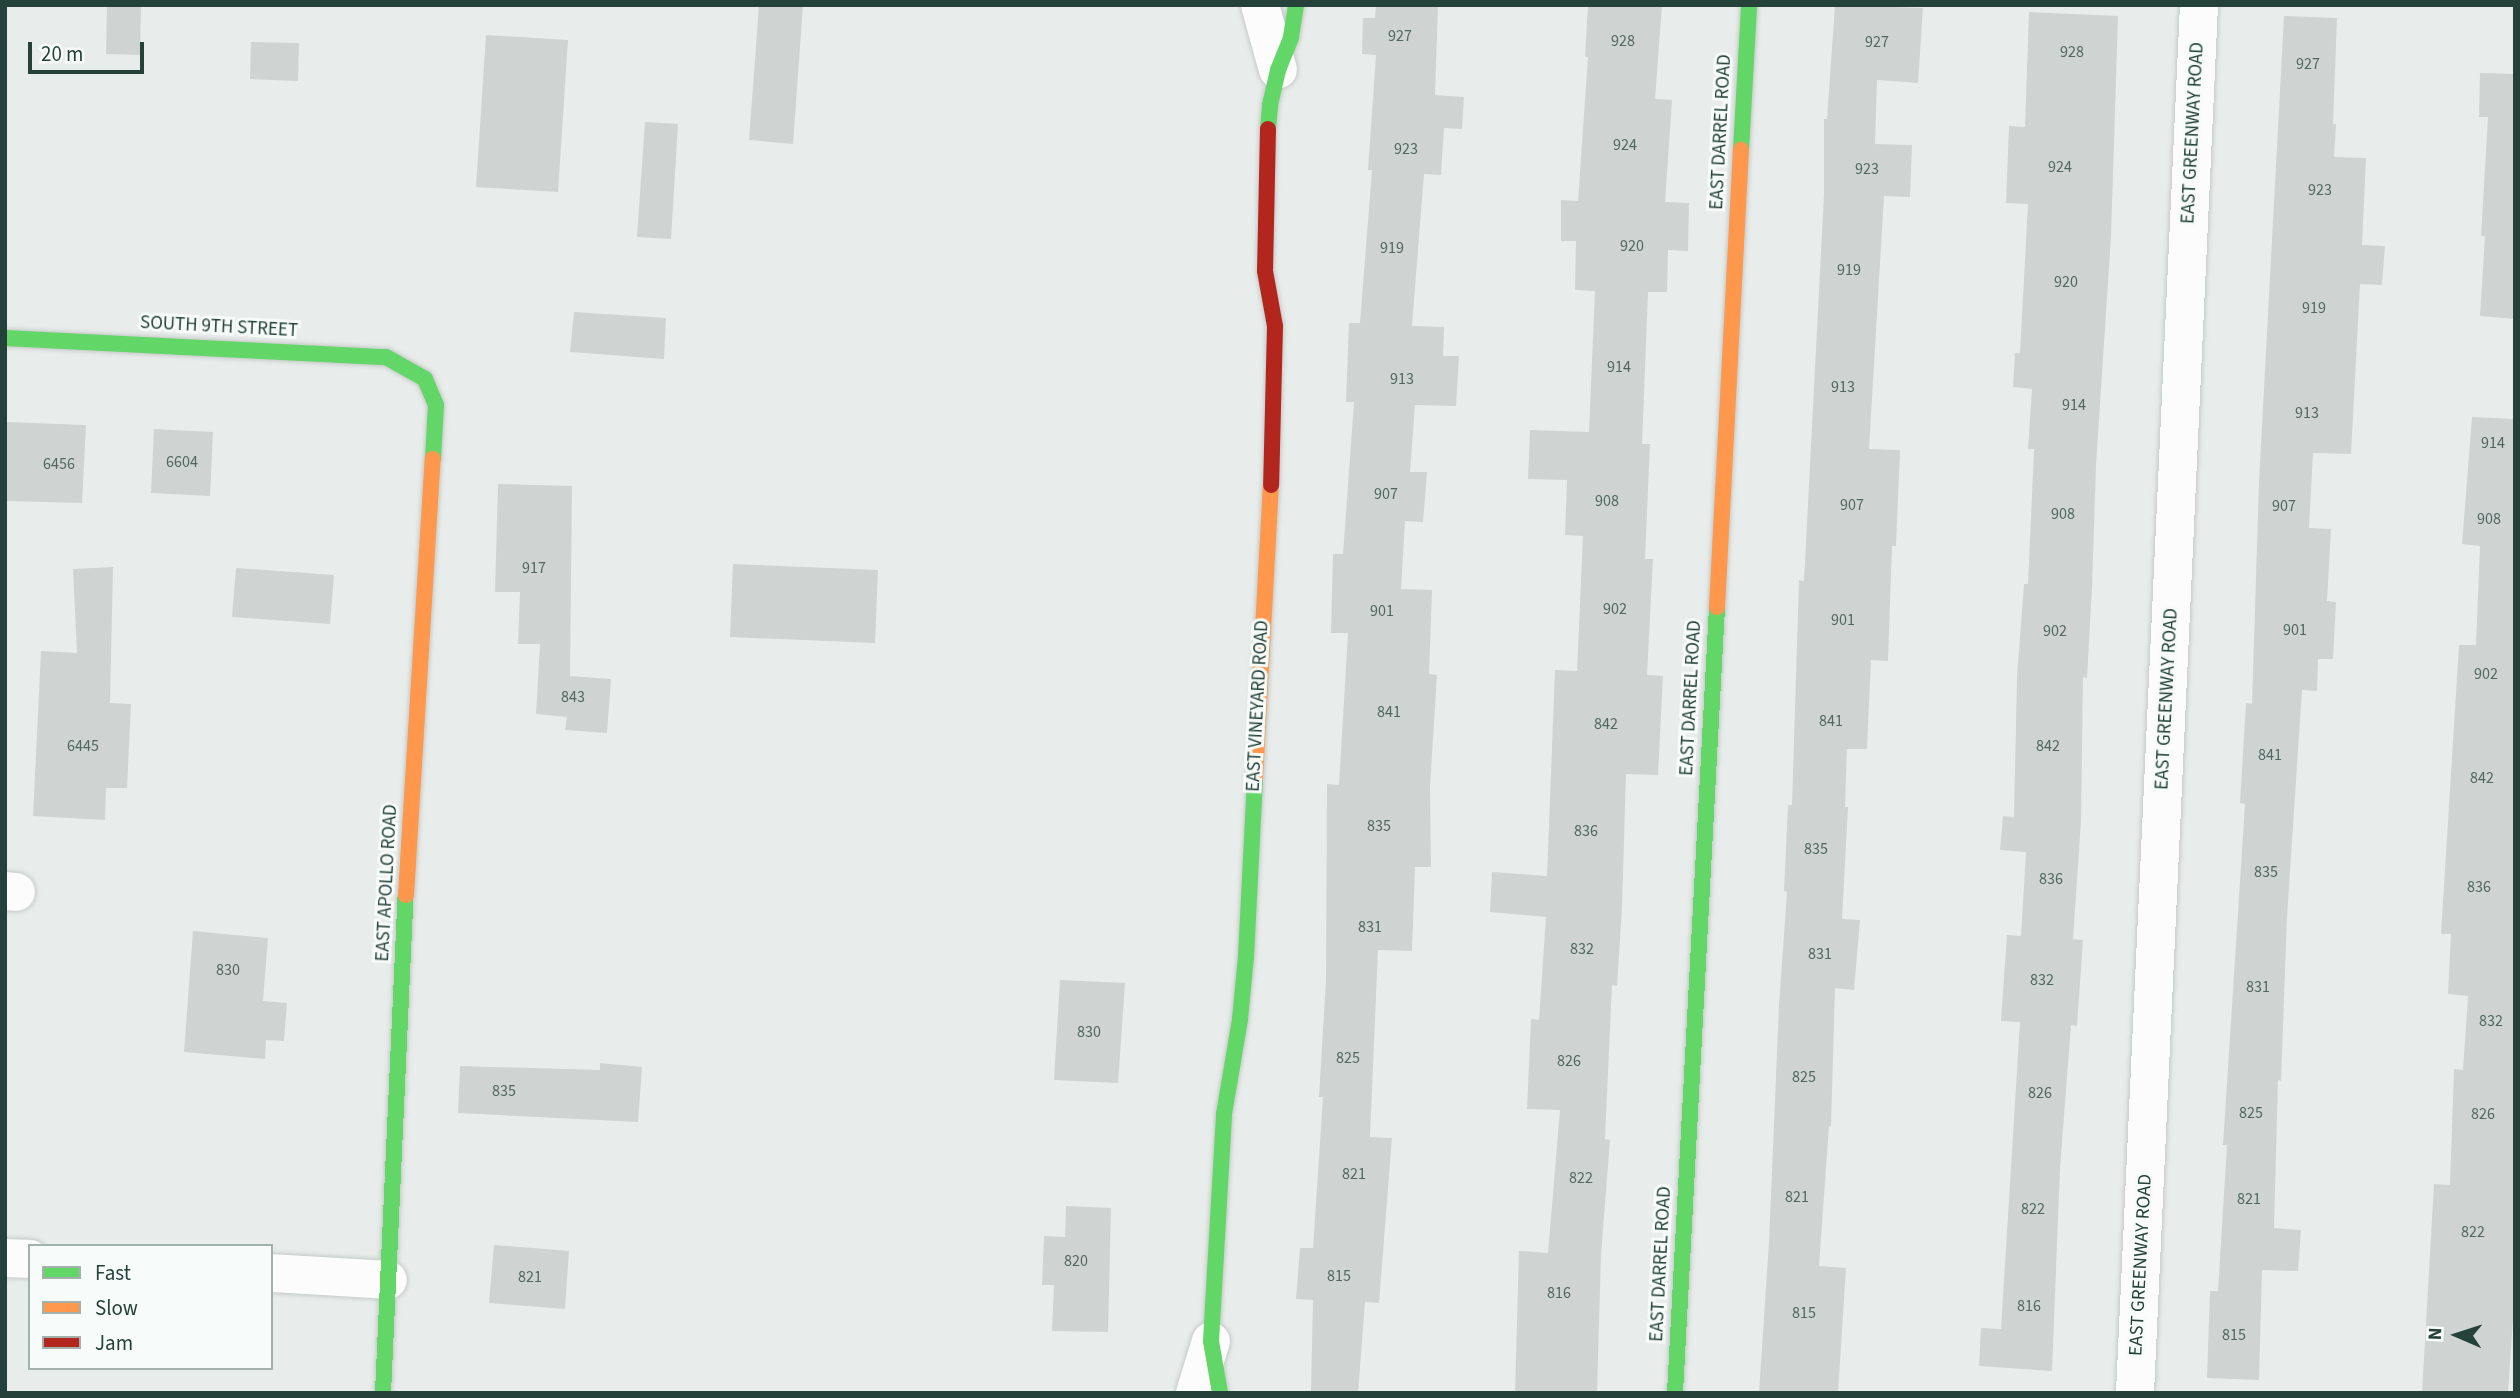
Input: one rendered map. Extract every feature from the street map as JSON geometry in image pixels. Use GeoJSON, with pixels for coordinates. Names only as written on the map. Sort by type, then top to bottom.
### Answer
{"type":"FeatureCollection","features":[{"type":"Feature","properties":{"kind":"street","name":"EAST VINEYARD ROAD"},"geometry":{"type":"LineString","coordinates":[[1260,5],[1278,70]]}},
{"type":"Feature","properties":{"kind":"street","name":"EAST VINEYARD ROAD"},"geometry":{"type":"LineString","coordinates":[[1220,1393],[1211,1341],[1224,1114],[1240,1019],[1245,957],[1275,402],[1275,326],[1265,271],[1265,178],[1270,105],[1278,70],[1291,37],[1296,5]]}},
{"type":"Feature","properties":{"kind":"street","name":"EAST DARREL ROAD"},"geometry":{"type":"LineString","coordinates":[[1675,1393],[1749,5]]}},
{"type":"Feature","properties":{"kind":"street","name":"EAST GREENWAY ROAD"},"geometry":{"type":"LineString","coordinates":[[2135,1393],[2199,5]]}},
{"type":"Feature","properties":{"kind":"street","name":"SOUTH 9TH STREET"},"geometry":{"type":"LineString","coordinates":[[5,338],[386,357],[425,379]]}},
{"type":"Feature","properties":{"kind":"street","name":"EAST APOLLO ROAD"},"geometry":{"type":"LineString","coordinates":[[383,1393],[405,915],[436,405],[425,379]]}},
{"type":"Feature","properties":{"kind":"street"},"geometry":{"type":"LineString","coordinates":[[5,1258],[28,1259]]}},
{"type":"Feature","properties":{"kind":"street"},"geometry":{"type":"LineString","coordinates":[[273,1273],[388,1280]]}},
{"type":"Feature","properties":{"kind":"street","name":"EAST VINEYARD ROAD"},"geometry":{"type":"LineString","coordinates":[[1195,1393],[1211,1341]]}},
{"type":"Feature","properties":{"kind":"building"},"geometry":{"type":"Polygon","coordinates":[[[107,5],[141,5],[140,55],[106,54],[107,5]]]}},
{"type":"Feature","properties":{"kind":"building"},"geometry":{"type":"Polygon","coordinates":[[[759,5],[803,5],[793,144],[749,140],[759,5]]]}},
{"type":"Feature","properties":{"kind":"building"},"geometry":{"type":"Polygon","coordinates":[[[1376,5],[1438,5],[1435,95],[1464,97],[1462,129],[1444,128],[1441,175],[1424,174],[1412,326],[1444,327],[1443,356],[1459,356],[1456,406],[1415,405],[1410,472],[1427,472],[1423,522],[1405,521],[1401,589],[1432,590],[1429,674],[1437,675],[1430,787],[1431,867],[1415,867],[1412,951],[1378,950],[1370,1137],[1392,1138],[1379,1303],[1365,1302],[1358,1393],[1311,1393],[1313,1300],[1296,1299],[1300,1248],[1313,1248],[1323,1097],[1319,1097],[1326,980],[1327,784],[1339,785],[1348,633],[1331,633],[1333,554],[1343,554],[1354,402],[1346,402],[1349,323],[1360,323],[1372,170],[1368,170],[1376,55],[1362,54],[1363,18],[1375,18],[1376,5]]]}},
{"type":"Feature","properties":{"kind":"building"},"geometry":{"type":"Polygon","coordinates":[[[1588,5],[1662,5],[1655,99],[1672,100],[1665,202],[1689,203],[1688,251],[1668,250],[1667,292],[1648,292],[1642,444],[1650,444],[1645,559],[1653,559],[1647,675],[1663,676],[1658,775],[1626,774],[1617,986],[1612,985],[1605,1139],[1610,1140],[1601,1255],[1597,1393],[1515,1393],[1519,1251],[1548,1253],[1560,1110],[1527,1109],[1531,1019],[1539,1020],[1546,917],[1490,912],[1492,872],[1547,876],[1555,670],[1577,671],[1583,536],[1565,535],[1567,480],[1528,479],[1530,430],[1589,432],[1595,291],[1575,290],[1576,241],[1561,241],[1561,200],[1578,201],[1588,57],[1585,57],[1588,5]]]}},
{"type":"Feature","properties":{"kind":"building"},"geometry":{"type":"Polygon","coordinates":[[[1835,5],[1923,8],[1918,83],[1877,80],[1875,144],[1912,145],[1910,197],[1884,196],[1869,449],[1900,450],[1896,546],[1892,546],[1888,661],[1871,660],[1867,749],[1847,749],[1845,807],[1848,807],[1842,919],[1860,920],[1854,990],[1835,988],[1831,1126],[1819,1266],[1846,1268],[1838,1393],[1759,1393],[1787,892],[1784,891],[1788,805],[1792,805],[1799,580],[1804,581],[1824,194],[1824,119],[1827,119],[1835,5]]]}},
{"type":"Feature","properties":{"kind":"building"},"geometry":{"type":"Polygon","coordinates":[[[2029,12],[2118,16],[2111,237],[2096,465],[2087,678],[2083,677],[2081,821],[2073,939],[2083,940],[2077,1026],[2071,1025],[2060,1168],[2052,1371],[1979,1366],[1981,1328],[2001,1329],[2020,1022],[2001,1021],[2007,935],[2021,936],[2026,852],[2000,850],[2003,816],[2014,817],[2017,677],[2024,584],[2028,584],[2034,449],[2028,449],[2032,389],[2013,387],[2015,353],[2020,353],[2028,204],[2006,203],[2009,126],[2025,127],[2029,12]]]}},
{"type":"Feature","properties":{"kind":"building"},"geometry":{"type":"Polygon","coordinates":[[[2284,16],[2337,18],[2334,157],[2366,158],[2362,245],[2385,246],[2382,285],[2360,284],[2351,454],[2313,453],[2309,528],[2331,529],[2327,601],[2336,602],[2333,659],[2318,659],[2317,691],[2302,690],[2287,917],[2281,1081],[2278,1080],[2274,1228],[2301,1230],[2298,1271],[2262,1270],[2259,1380],[2207,1378],[2210,1291],[2218,1291],[2227,1145],[2223,1145],[2245,804],[2240,803],[2246,703],[2252,704],[2259,482],[2284,16]]]}},
{"type":"Feature","properties":{"kind":"building"},"geometry":{"type":"Polygon","coordinates":[[[486,35],[568,40],[558,192],[476,187],[486,35]]]}},
{"type":"Feature","properties":{"kind":"building"},"geometry":{"type":"Polygon","coordinates":[[[251,42],[299,43],[298,81],[250,79],[251,42]]]}},
{"type":"Feature","properties":{"kind":"building"},"geometry":{"type":"Polygon","coordinates":[[[2480,73],[2515,74],[2515,319],[2480,316],[2485,236],[2481,236],[2488,117],[2479,117],[2480,73]]]}},
{"type":"Feature","properties":{"kind":"building"},"geometry":{"type":"Polygon","coordinates":[[[645,122],[678,124],[671,239],[637,237],[645,122]]]}},
{"type":"Feature","properties":{"kind":"building"},"geometry":{"type":"Polygon","coordinates":[[[574,312],[666,318],[664,359],[570,352],[574,312]]]}},
{"type":"Feature","properties":{"kind":"building"},"geometry":{"type":"Polygon","coordinates":[[[2472,417],[2515,419],[2515,1288],[2508,1393],[2422,1393],[2434,1184],[2450,1185],[2454,1069],[2463,1070],[2468,996],[2448,994],[2451,934],[2441,934],[2459,645],[2476,645],[2480,546],[2462,544],[2472,417]]]}},
{"type":"Feature","properties":{"kind":"building"},"geometry":{"type":"Polygon","coordinates":[[[5,422],[86,425],[82,503],[5,501],[5,422]]]}},
{"type":"Feature","properties":{"kind":"building"},"geometry":{"type":"Polygon","coordinates":[[[154,429],[213,432],[210,496],[151,493],[154,429]]]}},
{"type":"Feature","properties":{"kind":"building"},"geometry":{"type":"Polygon","coordinates":[[[498,484],[572,486],[570,676],[611,679],[607,733],[565,730],[567,717],[536,714],[540,644],[518,644],[520,592],[495,592],[498,484]]]}},
{"type":"Feature","properties":{"kind":"building"},"geometry":{"type":"Polygon","coordinates":[[[733,564],[878,570],[875,643],[730,637],[733,564]]]}},
{"type":"Feature","properties":{"kind":"building"},"geometry":{"type":"Polygon","coordinates":[[[113,567],[110,703],[131,704],[127,788],[106,788],[105,820],[33,816],[41,651],[77,653],[73,569],[113,567]]]}},
{"type":"Feature","properties":{"kind":"building"},"geometry":{"type":"Polygon","coordinates":[[[236,568],[334,575],[330,624],[232,617],[236,568]]]}},
{"type":"Feature","properties":{"kind":"building"},"geometry":{"type":"Polygon","coordinates":[[[193,931],[268,938],[263,1001],[287,1003],[284,1041],[266,1040],[265,1059],[184,1052],[193,931]]]}},
{"type":"Feature","properties":{"kind":"building"},"geometry":{"type":"Polygon","coordinates":[[[1060,980],[1125,983],[1118,1083],[1054,1080],[1060,980]]]}},
{"type":"Feature","properties":{"kind":"building"},"geometry":{"type":"Polygon","coordinates":[[[600,1063],[642,1067],[638,1122],[458,1113],[460,1066],[600,1070],[600,1063]]]}},
{"type":"Feature","properties":{"kind":"building"},"geometry":{"type":"Polygon","coordinates":[[[1066,1206],[1111,1208],[1108,1332],[1052,1331],[1054,1285],[1042,1285],[1044,1236],[1065,1237],[1066,1206]]]}},
{"type":"Feature","properties":{"kind":"building"},"geometry":{"type":"Polygon","coordinates":[[[494,1245],[569,1251],[565,1309],[489,1303],[494,1245]]]}},
{"type":"Feature","properties":{"kind":"traffic: fast"},"geometry":{"type":"LineString","coordinates":[[1268,129],[1270,105],[1278,70],[1291,37],[1296,5]]}},
{"type":"Feature","properties":{"kind":"traffic: fast"},"geometry":{"type":"LineString","coordinates":[[1741,150],[1749,5]]}},
{"type":"Feature","properties":{"kind":"traffic: fast"},"geometry":{"type":"LineString","coordinates":[[5,338],[386,357],[425,379],[436,405],[433,459]]}},
{"type":"Feature","properties":{"kind":"traffic: fast"},"geometry":{"type":"LineString","coordinates":[[1675,1393],[1717,607]]}},
{"type":"Feature","properties":{"kind":"traffic: fast"},"geometry":{"type":"LineString","coordinates":[[1220,1393],[1211,1341],[1224,1114],[1240,1019],[1246,957],[1255,778]]}},
{"type":"Feature","properties":{"kind":"traffic: fast"},"geometry":{"type":"LineString","coordinates":[[383,1393],[406,895]]}},
{"type":"Feature","properties":{"kind":"traffic: slow"},"geometry":{"type":"LineString","coordinates":[[1717,607],[1741,150]]}},
{"type":"Feature","properties":{"kind":"traffic: slow"},"geometry":{"type":"LineString","coordinates":[[406,895],[433,459]]}},
{"type":"Feature","properties":{"kind":"traffic: slow"},"geometry":{"type":"LineString","coordinates":[[1255,778],[1271,485]]}},
{"type":"Feature","properties":{"kind":"traffic: jam"},"geometry":{"type":"LineString","coordinates":[[1268,129],[1265,271],[1275,326],[1271,485]]}}]}
